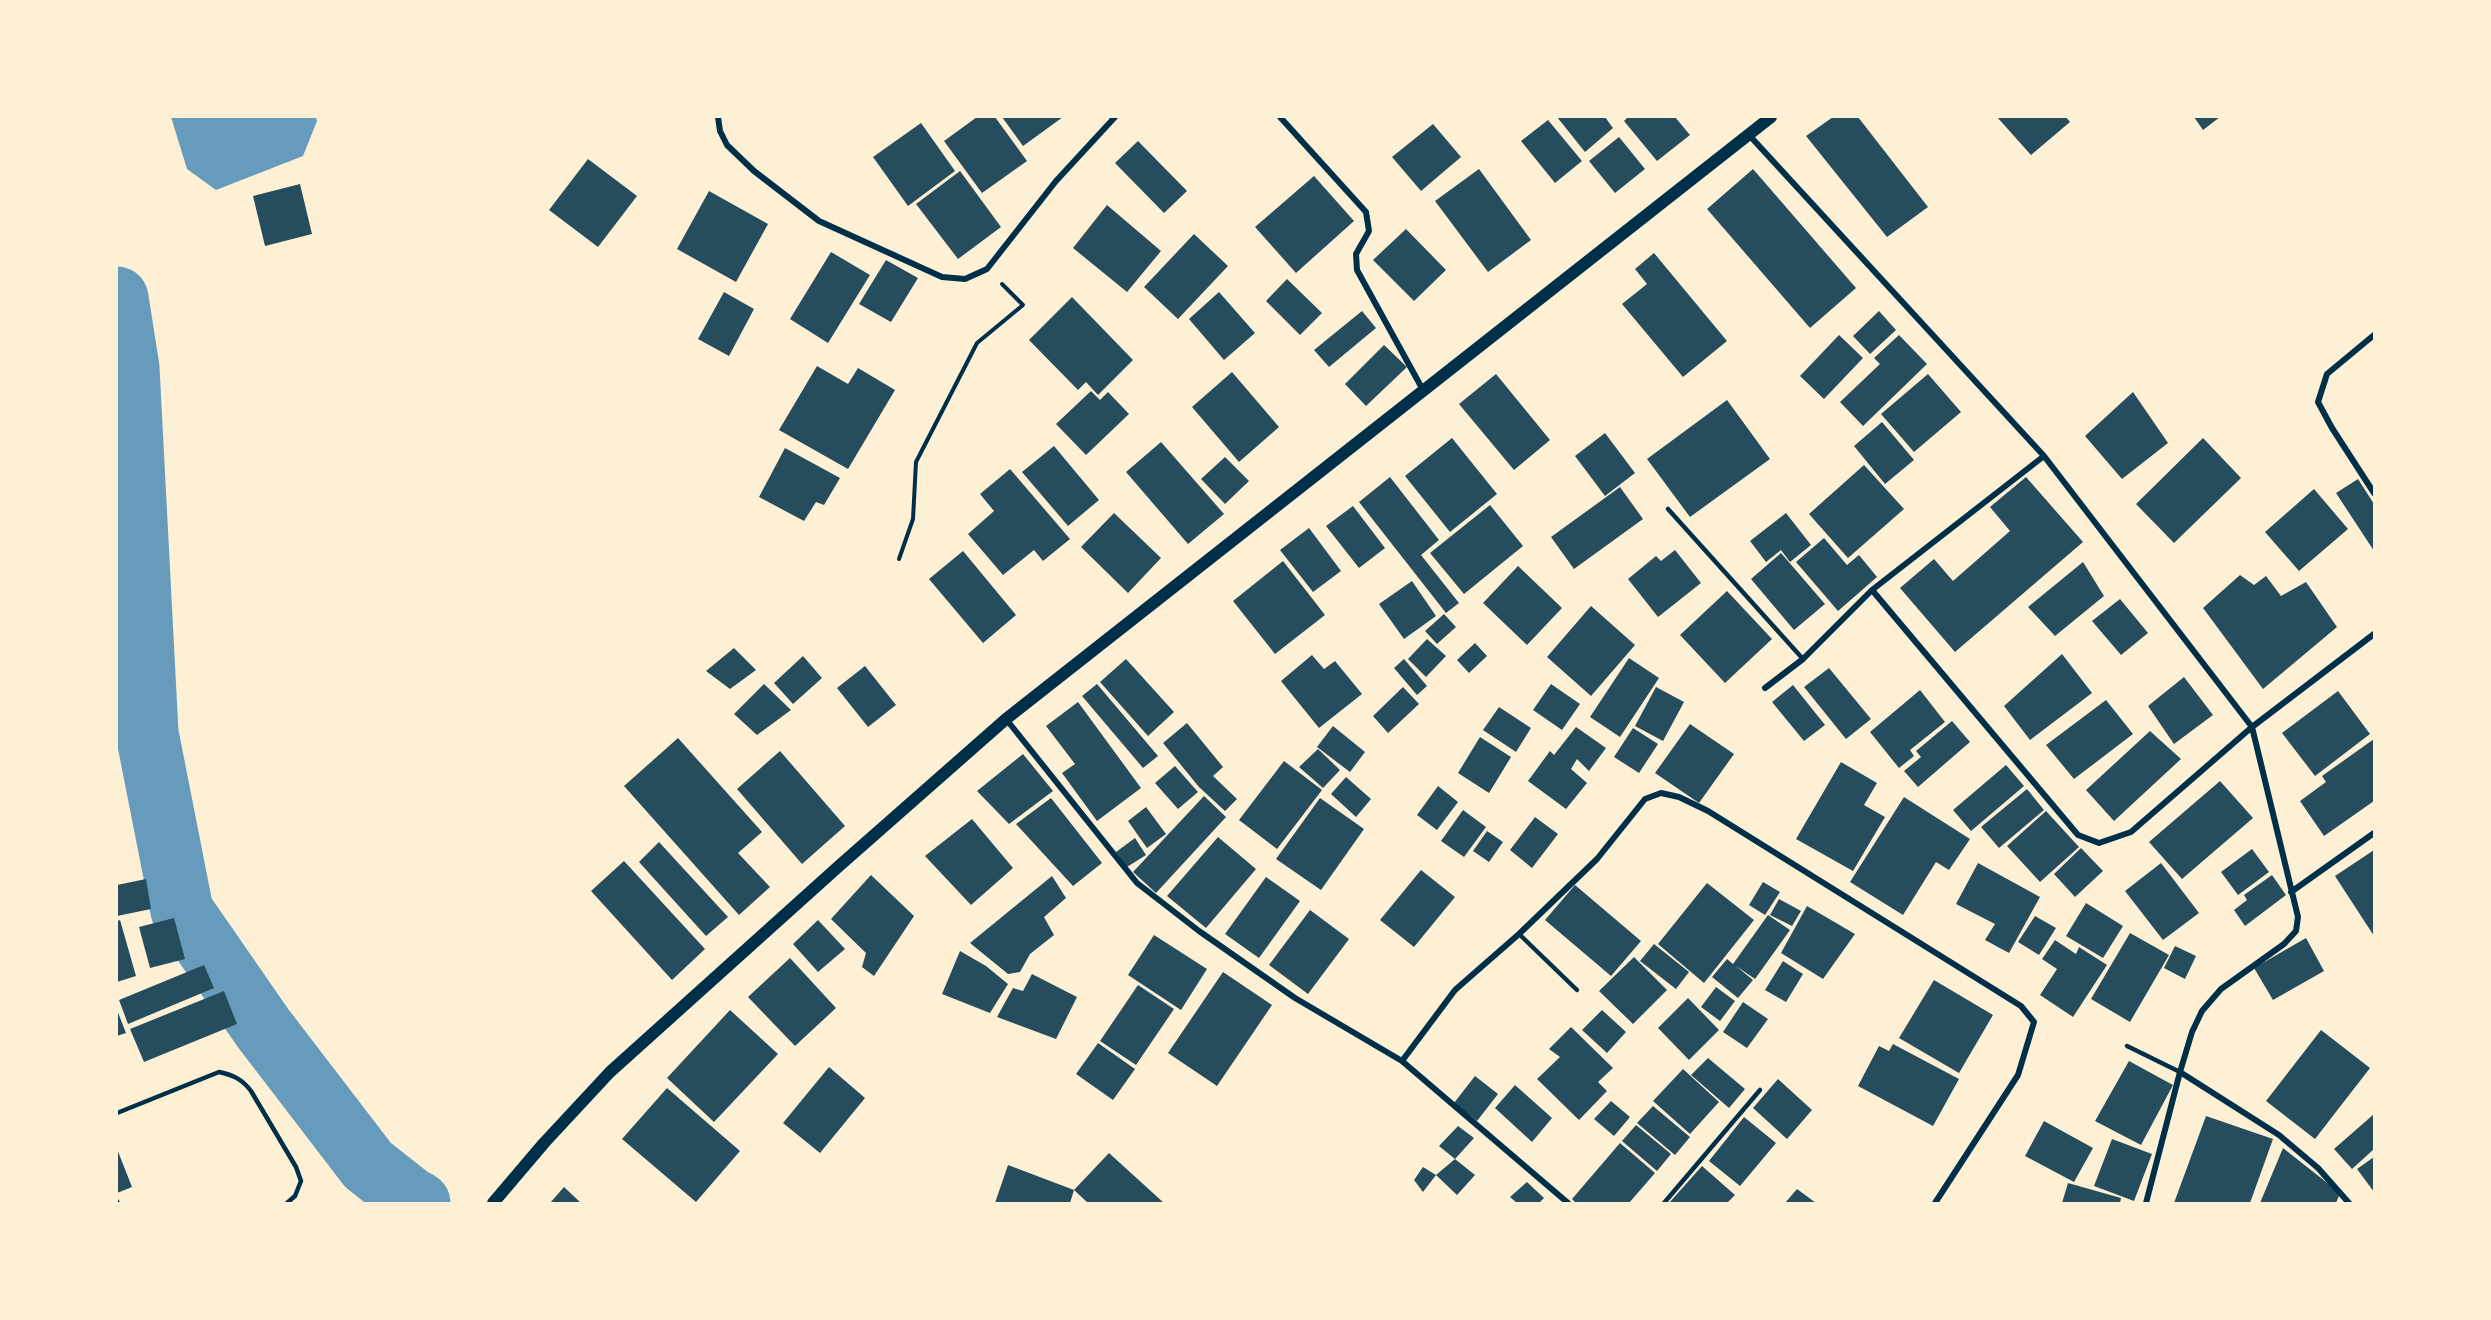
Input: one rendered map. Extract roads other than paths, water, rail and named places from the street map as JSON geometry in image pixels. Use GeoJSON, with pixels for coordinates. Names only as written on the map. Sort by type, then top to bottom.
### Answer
{"type":"FeatureCollection","features":[{"type":"Feature","properties":{"kind":"main road"},"geometry":{"type":"LineString","coordinates":[[497,1199],[544,1143],[610,1072],[838,866],[1006,719],[1771,117]]}},
{"type":"Feature","properties":{"kind":"street"},"geometry":{"type":"LineString","coordinates":[[718,117],[720,130],[727,145],[754,171],[819,221],[942,277],[965,279],[987,269],[1056,181],[1115,117]]}},
{"type":"Feature","properties":{"kind":"street"},"geometry":{"type":"LineString","coordinates":[[1280,117],[1366,212],[1369,231],[1356,254],[1357,270],[1424,391]]}},
{"type":"Feature","properties":{"kind":"street"},"geometry":{"type":"LineString","coordinates":[[1749,135],[2044,456],[2252,727],[2298,917],[2296,932],[2284,944],[2221,988],[2202,1011],[2192,1032],[2180,1072],[2146,1203]]}},
{"type":"Feature","properties":{"kind":"street"},"geometry":{"type":"LineString","coordinates":[[2374,335],[2327,374],[2318,402],[2374,493]]}},
{"type":"Feature","properties":{"kind":"street"},"geometry":{"type":"LineString","coordinates":[[1765,688],[1803,659],[1872,590],[2044,456]]}},
{"type":"Feature","properties":{"kind":"street"},"geometry":{"type":"LineString","coordinates":[[1872,590],[2078,835],[2099,843],[2132,832],[2252,727],[2374,634]]}},
{"type":"Feature","properties":{"kind":"street"},"geometry":{"type":"LineString","coordinates":[[1006,719],[1137,883],[1199,931],[1295,998],[1402,1061],[1568,1203]]}},
{"type":"Feature","properties":{"kind":"street"},"geometry":{"type":"LineString","coordinates":[[1402,1061],[1455,990],[1519,934],[1597,859],[1645,799],[1661,793],[1679,797],[1707,811],[2021,1006],[2034,1022],[2018,1075],[1935,1203]]}},
{"type":"Feature","properties":{"kind":"street"},"geometry":{"type":"LineString","coordinates":[[2291,892],[2374,833]]}},
{"type":"Feature","properties":{"kind":"street"},"geometry":{"type":"LineString","coordinates":[[2180,1072],[2279,1136],[2318,1168],[2349,1203]]}},
{"type":"Feature","properties":{"kind":"lane"},"geometry":{"type":"LineString","coordinates":[[1668,509],[1803,659]]}},
{"type":"Feature","properties":{"kind":"lane"},"geometry":{"type":"LineString","coordinates":[[1519,934],[1578,990]]}},
{"type":"Feature","properties":{"kind":"lane"},"geometry":{"type":"LineString","coordinates":[[2127,1046],[2180,1072]]}},
{"type":"Feature","properties":{"kind":"lane"},"geometry":{"type":"LineString","coordinates":[[117,1113],[219,1072],[233,1075],[244,1082],[251,1091],[296,1167],[301,1181],[295,1196],[287,1203]]}},
{"type":"Feature","properties":{"kind":"lane"},"geometry":{"type":"LineString","coordinates":[[1664,1203],[1760,1090]]}},
{"type":"Feature","properties":{"kind":"water"},"geometry":{"type":"Polygon","coordinates":[[[171,117],[316,117],[317,121],[303,156],[216,190],[187,169],[171,117]]]}},
{"type":"Feature","properties":{"kind":"waterway"},"geometry":{"type":"LineString","coordinates":[[117,298],[128,368],[147,733],[182,911],[263,1028],[368,1165],[419,1203]]}}]}
